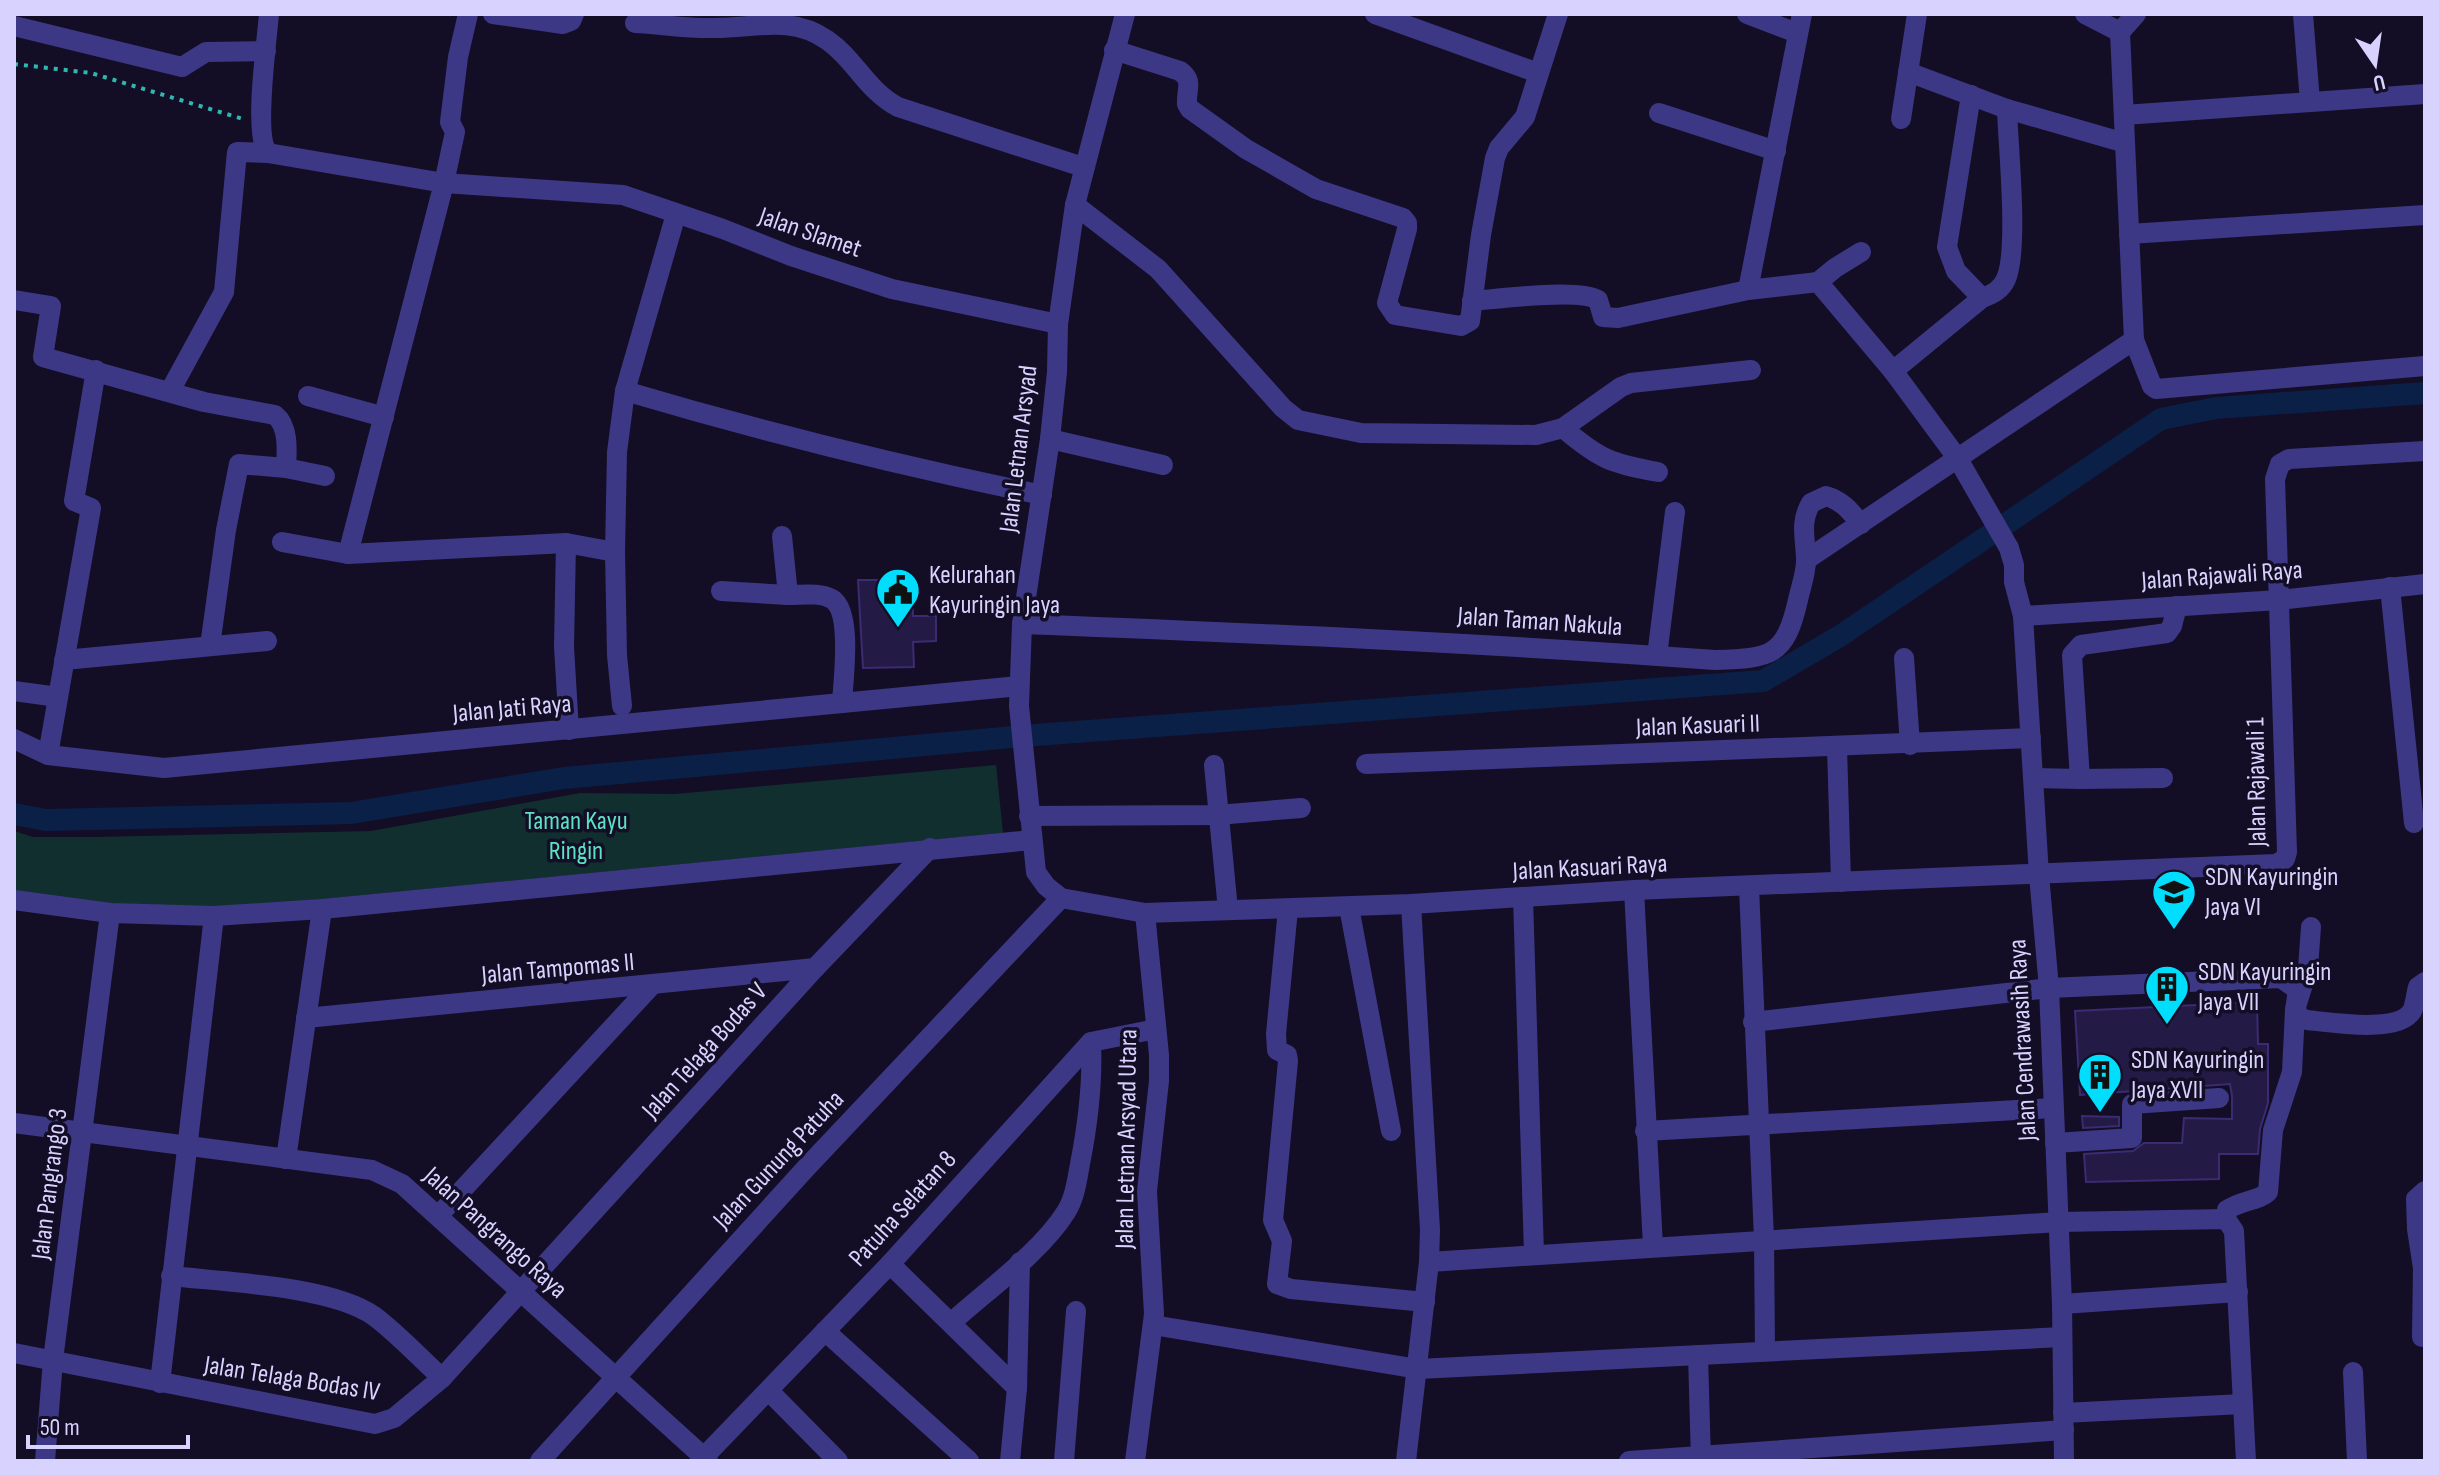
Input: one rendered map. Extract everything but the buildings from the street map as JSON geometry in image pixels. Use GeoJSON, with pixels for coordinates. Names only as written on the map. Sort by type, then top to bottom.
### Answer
{"type":"FeatureCollection","features":[{"type":"Feature","properties":{"kind":"street"},"geometry":{"type":"LineString","coordinates":[[268,153],[263,146],[260,125],[269,14]]}},
{"type":"Feature","properties":{"kind":"street"},"geometry":{"type":"LineString","coordinates":[[348,554],[444,183],[455,132],[450,122],[458,57],[468,14]]}},
{"type":"Feature","properties":{"kind":"street"},"geometry":{"type":"LineString","coordinates":[[493,14],[563,24],[571,21],[574,14]]}},
{"type":"Feature","properties":{"kind":"street","name":"Jalan Letnan Arsyad"},"geometry":{"type":"LineString","coordinates":[[1061,898],[1046,886],[1036,872],[1019,696],[1022,624],[1050,439],[1058,324],[1075,205],[1125,14]]}},
{"type":"Feature","properties":{"kind":"street"},"geometry":{"type":"LineString","coordinates":[[1375,14],[1538,73]]}},
{"type":"Feature","properties":{"kind":"street"},"geometry":{"type":"LineString","coordinates":[[1114,50],[1188,76],[1187,104],[1190,109],[1246,149],[1316,189],[1403,218],[1407,229],[1387,303],[1395,315],[1433,323],[1466,325],[1470,321],[1495,158],[1503,142],[1525,117],[1558,14]]}},
{"type":"Feature","properties":{"kind":"street"},"geometry":{"type":"LineString","coordinates":[[1747,14],[1800,24],[1748,290]]}},
{"type":"Feature","properties":{"kind":"street"},"geometry":{"type":"LineString","coordinates":[[1901,119],[1917,14]]}},
{"type":"Feature","properties":{"kind":"street"},"geometry":{"type":"LineString","coordinates":[[2085,14],[2120,32]]}},
{"type":"Feature","properties":{"kind":"street"},"geometry":{"type":"LineString","coordinates":[[2136,14],[2120,32],[2134,340],[2148,381],[2156,389],[2425,366]]}},
{"type":"Feature","properties":{"kind":"street"},"geometry":{"type":"LineString","coordinates":[[2303,14],[2310,102]]}},
{"type":"Feature","properties":{"kind":"street"},"geometry":{"type":"LineString","coordinates":[[635,23],[713,28],[780,24],[809,28],[840,49],[874,91],[898,107],[1083,167]]}},
{"type":"Feature","properties":{"kind":"street"},"geometry":{"type":"LineString","coordinates":[[14,26],[182,67],[206,52],[266,51]]}},
{"type":"Feature","properties":{"kind":"street"},"geometry":{"type":"LineString","coordinates":[[1908,72],[2007,109],[2125,143]]}},
{"type":"Feature","properties":{"kind":"street"},"geometry":{"type":"LineString","coordinates":[[2124,115],[2425,94]]}},
{"type":"Feature","properties":{"kind":"street"},"geometry":{"type":"LineString","coordinates":[[1971,95],[1947,247],[1956,271],[1982,298]]}},
{"type":"Feature","properties":{"kind":"street"},"geometry":{"type":"LineString","coordinates":[[1893,371],[1982,298],[1995,293],[2006,278],[2011,241],[2007,109]]}},
{"type":"Feature","properties":{"kind":"street"},"geometry":{"type":"LineString","coordinates":[[1659,113],[1776,151]]}},
{"type":"Feature","properties":{"kind":"street"},"geometry":{"type":"LineString","coordinates":[[170,391],[224,292],[237,152],[268,153]]}},
{"type":"Feature","properties":{"kind":"street","name":"Jalan Slamet"},"geometry":{"type":"LineString","coordinates":[[268,153],[444,183],[623,195],[892,289],[1058,324]]}},
{"type":"Feature","properties":{"kind":"street"},"geometry":{"type":"LineString","coordinates":[[1075,205],[1158,269],[1283,408],[1298,420],[1361,433],[1536,435],[1563,428],[1631,383],[1751,370]]}},
{"type":"Feature","properties":{"kind":"street"},"geometry":{"type":"LineString","coordinates":[[622,706],[617,655],[617,452],[625,391],[676,214]]}},
{"type":"Feature","properties":{"kind":"street"},"geometry":{"type":"LineString","coordinates":[[2129,234],[2425,215]]}},
{"type":"Feature","properties":{"kind":"street"},"geometry":{"type":"LineString","coordinates":[[1472,301],[1554,295],[1595,297],[1606,319],[1632,316],[1748,290],[1818,282],[1861,252]]}},
{"type":"Feature","properties":{"kind":"street","name":"Jalan Cendrawasih Raya"},"geometry":{"type":"LineString","coordinates":[[1818,282],[1893,371],[1958,459],[2009,548],[2014,565],[2014,582],[2023,616],[2049,988],[2062,1304],[2064,1461]]}},
{"type":"Feature","properties":{"kind":"street"},"geometry":{"type":"LineString","coordinates":[[14,300],[51,306],[43,357],[204,402],[277,416],[282,421],[287,450],[286,468]]}},
{"type":"Feature","properties":{"kind":"street"},"geometry":{"type":"LineString","coordinates":[[1806,560],[2134,340]]}},
{"type":"Feature","properties":{"kind":"street"},"geometry":{"type":"LineString","coordinates":[[48,755],[91,508],[74,501],[96,370]]}},
{"type":"Feature","properties":{"kind":"street"},"geometry":{"type":"LineString","coordinates":[[625,391],[752,428],[891,463],[1042,495]]}},
{"type":"Feature","properties":{"kind":"street"},"geometry":{"type":"LineString","coordinates":[[308,396],[384,417]]}},
{"type":"Feature","properties":{"kind":"street"},"geometry":{"type":"LineString","coordinates":[[1563,428],[1601,458],[1620,466],[1658,472]]}},
{"type":"Feature","properties":{"kind":"street"},"geometry":{"type":"LineString","coordinates":[[1050,439],[1163,465]]}},
{"type":"Feature","properties":{"kind":"street"},"geometry":{"type":"LineString","coordinates":[[2279,600],[2275,479],[2280,464],[2289,459],[2425,451]]}},
{"type":"Feature","properties":{"kind":"street"},"geometry":{"type":"LineString","coordinates":[[210,646],[226,530],[239,464],[286,468],[325,476]]}},
{"type":"Feature","properties":{"kind":"street","name":"Jalan Taman Nakula"},"geometry":{"type":"LineString","coordinates":[[1022,624],[1336,636],[1715,660],[1759,656],[1782,644],[1790,633],[1806,560],[1803,520],[1811,503],[1826,496],[1844,504],[1861,524]]}},
{"type":"Feature","properties":{"kind":"street"},"geometry":{"type":"LineString","coordinates":[[1657,656],[1675,512]]}},
{"type":"Feature","properties":{"kind":"street"},"geometry":{"type":"LineString","coordinates":[[782,536],[788,595]]}},
{"type":"Feature","properties":{"kind":"street"},"geometry":{"type":"LineString","coordinates":[[282,542],[348,554],[566,543],[615,552]]}},
{"type":"Feature","properties":{"kind":"street"},"geometry":{"type":"LineString","coordinates":[[566,543],[564,647],[569,730]]}},
{"type":"Feature","properties":{"kind":"street","name":"Jalan Rajawali Raya"},"geometry":{"type":"LineString","coordinates":[[2023,616],[2279,600],[2425,584]]}},
{"type":"Feature","properties":{"kind":"street"},"geometry":{"type":"LineString","coordinates":[[2390,587],[2414,823]]}},
{"type":"Feature","properties":{"kind":"street"},"geometry":{"type":"LineString","coordinates":[[721,591],[816,594],[831,598],[841,611],[845,633],[842,703]]}},
{"type":"Feature","properties":{"kind":"street","name":"Jalan Rajawali 1"},"geometry":{"type":"LineString","coordinates":[[2039,875],[2276,864],[2285,859],[2279,600]]}},
{"type":"Feature","properties":{"kind":"street"},"geometry":{"type":"LineString","coordinates":[[2080,779],[2072,655],[2081,645],[2167,633],[2177,606]]}},
{"type":"Feature","properties":{"kind":"street"},"geometry":{"type":"LineString","coordinates":[[64,660],[267,641]]}},
{"type":"Feature","properties":{"kind":"street"},"geometry":{"type":"LineString","coordinates":[[1904,658],[1910,745]]}},
{"type":"Feature","properties":{"kind":"street"},"geometry":{"type":"LineString","coordinates":[[14,691],[58,697]]}},
{"type":"Feature","properties":{"kind":"street","name":"Jalan Jati Raya"},"geometry":{"type":"LineString","coordinates":[[14,739],[48,755],[164,768],[842,703],[1019,696]]}},
{"type":"Feature","properties":{"kind":"street","name":"Jalan Kasuari II"},"geometry":{"type":"LineString","coordinates":[[1366,764],[2031,738]]}},
{"type":"Feature","properties":{"kind":"street"},"geometry":{"type":"LineString","coordinates":[[1837,747],[1841,882]]}},
{"type":"Feature","properties":{"kind":"street"},"geometry":{"type":"LineString","coordinates":[[1214,765],[1228,910]]}},
{"type":"Feature","properties":{"kind":"street"},"geometry":{"type":"LineString","coordinates":[[2033,778],[2163,778]]}},
{"type":"Feature","properties":{"kind":"street"},"geometry":{"type":"LineString","coordinates":[[1029,816],[1217,815],[1301,808]]}},
{"type":"Feature","properties":{"kind":"street"},"geometry":{"type":"LineString","coordinates":[[14,900],[110,913],[214,916],[322,909],[1032,840]]}},
{"type":"Feature","properties":{"kind":"street","name":"Jalan Telaga Bodas V"},"geometry":{"type":"LineString","coordinates":[[520,1292],[815,968],[930,848]]}},
{"type":"Feature","properties":{"kind":"street","name":"Jalan Kasuari Raya"},"geometry":{"type":"LineString","coordinates":[[1145,913],[1349,907],[1634,890],[2039,875]]}},
{"type":"Feature","properties":{"kind":"street"},"geometry":{"type":"LineString","coordinates":[[1749,887],[1764,1239],[1765,1351]]}},
{"type":"Feature","properties":{"kind":"street"},"geometry":{"type":"LineString","coordinates":[[1634,890],[1653,1246]]}},
{"type":"Feature","properties":{"kind":"street"},"geometry":{"type":"LineString","coordinates":[[1523,897],[1534,1254]]}},
{"type":"Feature","properties":{"kind":"street"},"geometry":{"type":"LineString","coordinates":[[1061,898],[1145,913]]}},
{"type":"Feature","properties":{"kind":"street","name":"Jalan Gunung Patuha"},"geometry":{"type":"LineString","coordinates":[[540,1461],[806,1168],[1061,898]]}},
{"type":"Feature","properties":{"kind":"street"},"geometry":{"type":"LineString","coordinates":[[1406,1461],[1425,1302],[1430,1230],[1411,904]]}},
{"type":"Feature","properties":{"kind":"street"},"geometry":{"type":"LineString","coordinates":[[1349,907],[1391,1131]]}},
{"type":"Feature","properties":{"kind":"street"},"geometry":{"type":"LineString","coordinates":[[286,1159],[322,909]]}},
{"type":"Feature","properties":{"kind":"street"},"geometry":{"type":"LineString","coordinates":[[1288,909],[1276,1034],[1277,1050],[1287,1055],[1288,1061],[1273,1220],[1282,1241],[1277,1284],[1291,1289],[1425,1302]]}},
{"type":"Feature","properties":{"kind":"street","name":"Jalan Pangrango 3"},"geometry":{"type":"LineString","coordinates":[[45,1461],[53,1360],[110,913]]}},
{"type":"Feature","properties":{"kind":"street","name":"Jalan Letnan Arsyad Utara"},"geometry":{"type":"LineString","coordinates":[[1135,1461],[1153,1325],[1147,1191],[1159,1081],[1145,913]]}},
{"type":"Feature","properties":{"kind":"street"},"geometry":{"type":"LineString","coordinates":[[160,1383],[214,916]]}},
{"type":"Feature","properties":{"kind":"street"},"geometry":{"type":"LineString","coordinates":[[2295,1010],[2308,968],[2311,927]]}},
{"type":"Feature","properties":{"kind":"street","name":"Jalan Tampomas II"},"geometry":{"type":"LineString","coordinates":[[306,1018],[815,968]]}},
{"type":"Feature","properties":{"kind":"street"},"geometry":{"type":"LineString","coordinates":[[1753,1022],[2049,988],[2281,978],[2298,990],[2292,1072],[2273,1130],[2268,1192],[2238,1202],[2227,1210],[2226,1219],[2234,1231],[2246,1461]]}},
{"type":"Feature","properties":{"kind":"street"},"geometry":{"type":"LineString","coordinates":[[2295,1010],[2307,1020],[2379,1025],[2392,1023],[2412,1011],[2418,987],[2425,982]]}},
{"type":"Feature","properties":{"kind":"street"},"geometry":{"type":"LineString","coordinates":[[438,1216],[651,986]]}},
{"type":"Feature","properties":{"kind":"street"},"geometry":{"type":"LineString","coordinates":[[951,1323],[1020,1262],[1063,1216],[1075,1193],[1090,1114],[1093,1077],[1091,1042],[1156,1029]]}},
{"type":"Feature","properties":{"kind":"street","name":"Patuha Selatan 8"},"geometry":{"type":"LineString","coordinates":[[704,1460],[890,1264],[1091,1042]]}},
{"type":"Feature","properties":{"kind":"street"},"geometry":{"type":"LineString","coordinates":[[2055,1143],[2132,1138],[2132,1104],[2219,1098]]}},
{"type":"Feature","properties":{"kind":"street"},"geometry":{"type":"LineString","coordinates":[[1645,1131],[2053,1108]]}},
{"type":"Feature","properties":{"kind":"street","name":"Jalan Pangrango Raya"},"geometry":{"type":"LineString","coordinates":[[14,1123],[372,1170],[402,1184],[617,1376],[704,1460]]}},
{"type":"Feature","properties":{"kind":"street"},"geometry":{"type":"LineString","coordinates":[[2422,1337],[2423,1268],[2416,1199],[2425,1191]]}},
{"type":"Feature","properties":{"kind":"street"},"geometry":{"type":"LineString","coordinates":[[1429,1262],[2059,1222],[2226,1219]]}},
{"type":"Feature","properties":{"kind":"street"},"geometry":{"type":"LineString","coordinates":[[1010,1461],[1017,1388],[1020,1262]]}},
{"type":"Feature","properties":{"kind":"street"},"geometry":{"type":"LineString","coordinates":[[890,1264],[1017,1388]]}},
{"type":"Feature","properties":{"kind":"street"},"geometry":{"type":"LineString","coordinates":[[171,1276],[302,1292],[349,1303],[373,1316],[442,1378]]}},
{"type":"Feature","properties":{"kind":"street","name":"Jalan Telaga Bodas IV"},"geometry":{"type":"LineString","coordinates":[[14,1353],[375,1424],[394,1418],[442,1378],[520,1292]]}},
{"type":"Feature","properties":{"kind":"street"},"geometry":{"type":"LineString","coordinates":[[2062,1304],[2238,1292]]}},
{"type":"Feature","properties":{"kind":"street"},"geometry":{"type":"LineString","coordinates":[[1064,1461],[1076,1311]]}},
{"type":"Feature","properties":{"kind":"street"},"geometry":{"type":"LineString","coordinates":[[1153,1325],[1418,1369],[2062,1337]]}},
{"type":"Feature","properties":{"kind":"street"},"geometry":{"type":"LineString","coordinates":[[825,1331],[969,1461]]}},
{"type":"Feature","properties":{"kind":"street"},"geometry":{"type":"LineString","coordinates":[[1698,1355],[1701,1458]]}},
{"type":"Feature","properties":{"kind":"street"},"geometry":{"type":"LineString","coordinates":[[2353,1372],[2357,1461]]}},
{"type":"Feature","properties":{"kind":"street"},"geometry":{"type":"LineString","coordinates":[[769,1391],[838,1461]]}},
{"type":"Feature","properties":{"kind":"street"},"geometry":{"type":"LineString","coordinates":[[1629,1461],[1701,1458],[2243,1404]]}},
{"type":"Feature","properties":{"kind":"path"},"geometry":{"type":"LineString","coordinates":[[14,64],[91,73],[260,125]]}},
{"type":"Feature","properties":{"kind":"green space","name":"Taman Kayu Ringin"},"geometry":{"type":"Polygon","coordinates":[[[996,765],[1003,833],[201,911],[14,898],[14,831],[33,837],[97,837],[371,831],[580,793],[675,794],[996,765]]]}},
{"type":"Feature","properties":{"kind":"waterway"},"geometry":{"type":"LineString","coordinates":[[14,814],[46,820],[351,813],[564,778],[1035,735],[1763,681],[1840,636],[2161,419],[2216,408],[2425,393]]}},
{"type":"Feature","properties":{"kind":"place","name":"Kelurahan Kayuringin Jaya"},"geometry":{"type":"Point","coordinates":[898,629]}},
{"type":"Feature","properties":{"kind":"place","name":"SDN Kayuringin Jaya VI"},"geometry":{"type":"Point","coordinates":[2174,931]}},
{"type":"Feature","properties":{"kind":"place","name":"SDN Kayuringin Jaya VII"},"geometry":{"type":"Point","coordinates":[2167,1026]}},
{"type":"Feature","properties":{"kind":"place","name":"SDN Kayuringin Jaya XVII"},"geometry":{"type":"Point","coordinates":[2100,1114]}}]}
